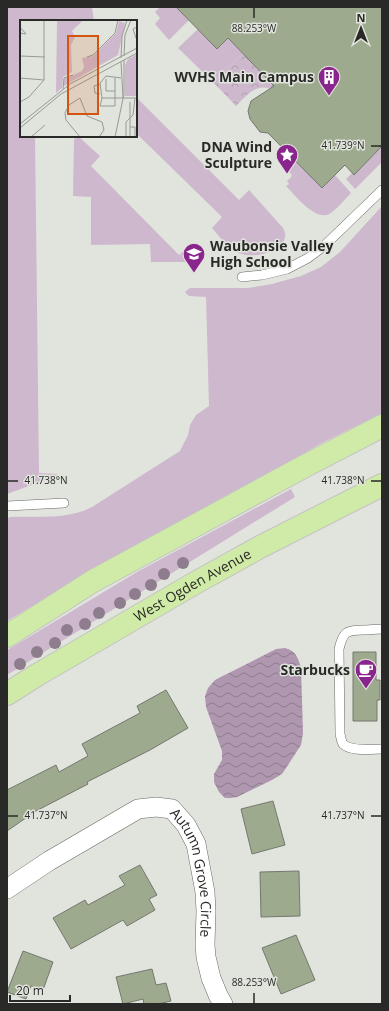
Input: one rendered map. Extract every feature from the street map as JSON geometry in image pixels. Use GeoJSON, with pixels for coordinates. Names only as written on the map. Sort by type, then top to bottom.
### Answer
{"type":"FeatureCollection","features":[{"type":"Feature","properties":{"kind":"main road"},"geometry":{"type":"LineString","coordinates":[[7,636],[94,581],[303,467],[382,426]]}},
{"type":"Feature","properties":{"kind":"main road","name":"West Ogden Avenue"},"geometry":{"type":"LineString","coordinates":[[7,694],[37,675],[260,547],[382,485]]}},
{"type":"Feature","properties":{"kind":"street","name":"Autumn Grove Circle"},"geometry":{"type":"LineString","coordinates":[[7,889],[49,861],[138,809],[156,807],[172,809],[186,825],[196,844],[205,892],[206,957],[218,995],[223,1004]]}},
{"type":"Feature","properties":{"kind":"lane"},"geometry":{"type":"LineString","coordinates":[[242,277],[262,275],[287,269],[308,258],[324,246],[382,190]]}},
{"type":"Feature","properties":{"kind":"lane"},"geometry":{"type":"LineString","coordinates":[[7,506],[64,503]]}},
{"type":"Feature","properties":{"kind":"lane"},"geometry":{"type":"LineString","coordinates":[[382,629],[350,630],[343,637],[339,649],[341,740],[346,746],[358,749],[382,748]]}},
{"type":"Feature","properties":{"kind":"green space"},"geometry":{"type":"Polygon","coordinates":[[[7,7],[92,7],[94,20],[20,20],[20,137],[35,137],[39,473],[58,474],[7,494],[7,7]]]}},
{"type":"Feature","properties":{"kind":"green space"},"geometry":{"type":"Polygon","coordinates":[[[160,7],[176,7],[189,20],[169,40],[155,24],[160,18],[155,12],[160,7]]]}},
{"type":"Feature","properties":{"kind":"green space"},"geometry":{"type":"Polygon","coordinates":[[[198,29],[217,48],[228,38],[243,54],[213,82],[178,48],[198,29]]]}},
{"type":"Feature","properties":{"kind":"green space"},"geometry":{"type":"Polygon","coordinates":[[[243,54],[258,70],[298,71],[276,92],[264,87],[259,88],[249,93],[236,106],[213,82],[243,54]]]}},
{"type":"Feature","properties":{"kind":"green space"},"geometry":{"type":"Polygon","coordinates":[[[137,98],[239,200],[249,190],[283,228],[285,237],[283,243],[273,251],[258,255],[245,255],[239,253],[224,242],[212,228],[222,217],[137,134],[137,98]]]}},
{"type":"Feature","properties":{"kind":"green space"},"geometry":{"type":"Polygon","coordinates":[[[79,137],[100,156],[91,166],[179,255],[188,246],[194,248],[194,259],[188,262],[151,262],[150,244],[91,245],[91,197],[73,196],[74,139],[79,137]]]}},
{"type":"Feature","properties":{"kind":"green space"},"geometry":{"type":"Polygon","coordinates":[[[382,146],[382,162],[355,189],[346,179],[352,173],[354,174],[382,146]]]}},
{"type":"Feature","properties":{"kind":"green space"},"geometry":{"type":"Polygon","coordinates":[[[293,158],[335,175],[351,193],[331,213],[325,215],[313,211],[301,202],[286,186],[289,184],[287,181],[292,176],[285,166],[293,158]]]}},
{"type":"Feature","properties":{"kind":"green space"},"geometry":{"type":"Polygon","coordinates":[[[382,206],[382,413],[318,445],[218,505],[100,566],[7,621],[7,519],[10,517],[63,516],[92,507],[180,451],[188,435],[190,425],[196,415],[209,406],[206,297],[189,296],[185,292],[190,288],[248,288],[272,284],[301,276],[321,267],[340,252],[382,206]]]}},
{"type":"Feature","properties":{"kind":"green space"},"geometry":{"type":"Polygon","coordinates":[[[291,489],[295,497],[7,675],[7,650],[137,572],[291,489]]]}},
{"type":"Feature","properties":{"kind":"water"},"geometry":{"type":"Polygon","coordinates":[[[285,648],[296,654],[301,667],[303,733],[301,745],[282,774],[237,797],[225,798],[219,792],[214,782],[214,774],[222,760],[222,751],[206,707],[205,696],[208,688],[215,680],[276,649],[285,648]]]}},
{"type":"Feature","properties":{"kind":"building","name":"WVHS Main Campus"},"geometry":{"type":"Polygon","coordinates":[[[176,7],[382,7],[382,146],[354,175],[345,165],[322,188],[268,133],[260,132],[250,119],[248,111],[251,101],[274,86],[228,38],[217,49],[176,7]]]}},
{"type":"Feature","properties":{"kind":"building","name":"Starbucks"},"geometry":{"type":"Polygon","coordinates":[[[353,652],[376,652],[376,680],[380,680],[380,700],[377,700],[377,721],[353,721],[353,652]]]}},
{"type":"Feature","properties":{"kind":"building"},"geometry":{"type":"Polygon","coordinates":[[[166,690],[188,728],[150,750],[87,782],[88,784],[36,811],[7,831],[7,790],[56,765],[59,772],[88,756],[82,744],[140,713],[137,706],[166,690]]]}},
{"type":"Feature","properties":{"kind":"building"},"geometry":{"type":"Polygon","coordinates":[[[273,801],[285,845],[252,854],[241,809],[273,801]]]}},
{"type":"Feature","properties":{"kind":"building"},"geometry":{"type":"Polygon","coordinates":[[[140,865],[157,895],[149,899],[155,910],[127,926],[123,920],[71,949],[53,918],[85,900],[88,905],[125,885],[119,876],[140,865]]]}},
{"type":"Feature","properties":{"kind":"building"},"geometry":{"type":"Polygon","coordinates":[[[299,871],[300,916],[261,917],[260,872],[299,871]]]}},
{"type":"Feature","properties":{"kind":"building"},"geometry":{"type":"Polygon","coordinates":[[[296,935],[315,980],[281,994],[262,948],[296,935]]]}},
{"type":"Feature","properties":{"kind":"building"},"geometry":{"type":"Polygon","coordinates":[[[23,951],[53,962],[43,990],[31,986],[26,999],[7,992],[23,951]]]}},
{"type":"Feature","properties":{"kind":"building"},"geometry":{"type":"Polygon","coordinates":[[[152,969],[156,985],[166,983],[171,1001],[158,1004],[144,1004],[143,999],[123,1004],[116,977],[152,969]]]}},
{"type":"Feature","properties":{"kind":"place","name":"WVHS Main Campus"},"geometry":{"type":"Point","coordinates":[329,96]}},
{"type":"Feature","properties":{"kind":"place","name":"DNA Wind Sculpture"},"geometry":{"type":"Point","coordinates":[287,174]}},
{"type":"Feature","properties":{"kind":"place","name":"Waubonsie Valley High School"},"geometry":{"type":"Point","coordinates":[194,274]}},
{"type":"Feature","properties":{"kind":"place","name":"Starbucks"},"geometry":{"type":"Point","coordinates":[366,690]}}]}
